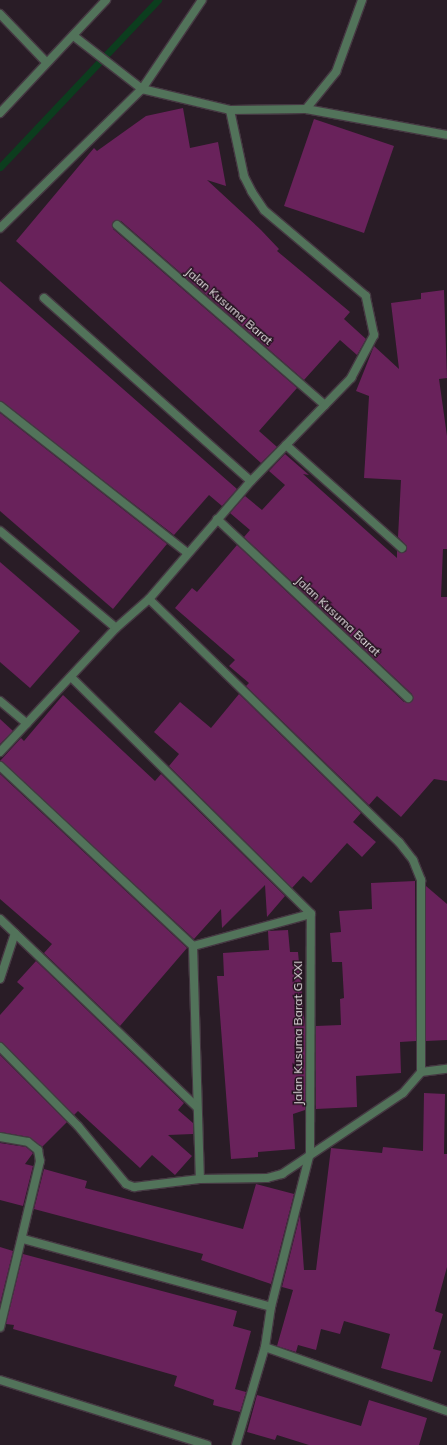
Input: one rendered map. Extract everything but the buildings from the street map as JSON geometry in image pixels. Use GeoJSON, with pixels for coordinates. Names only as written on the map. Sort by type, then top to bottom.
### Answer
{"type":"FeatureCollection","features":[{"type":"Feature","properties":{"kind":"street"},"geometry":{"type":"LineString","coordinates":[[0,113],[46,62],[75,37],[106,0]]}},
{"type":"Feature","properties":{"kind":"street"},"geometry":{"type":"LineString","coordinates":[[0,228],[142,89],[202,0]]}},
{"type":"Feature","properties":{"kind":"street"},"geometry":{"type":"LineString","coordinates":[[306,109],[336,72],[362,0]]}},
{"type":"Feature","properties":{"kind":"street"},"geometry":{"type":"LineString","coordinates":[[0,14],[46,62]]}},
{"type":"Feature","properties":{"kind":"street"},"geometry":{"type":"LineString","coordinates":[[75,37],[142,89],[230,110],[306,109],[447,135]]}},
{"type":"Feature","properties":{"kind":"street"},"geometry":{"type":"LineString","coordinates":[[0,752],[116,628],[149,599],[186,552],[251,481],[351,378],[374,335],[366,296],[264,210],[244,176],[230,110]]}},
{"type":"Feature","properties":{"kind":"street","name":"Jalan Kusuma Barat"},"geometry":{"type":"LineString","coordinates":[[117,225],[325,405]]}},
{"type":"Feature","properties":{"kind":"street"},"geometry":{"type":"LineString","coordinates":[[44,298],[251,481]]}},
{"type":"Feature","properties":{"kind":"street"},"geometry":{"type":"LineString","coordinates":[[0,406],[186,552]]}},
{"type":"Feature","properties":{"kind":"street"},"geometry":{"type":"LineString","coordinates":[[286,445],[402,548]]}},
{"type":"Feature","properties":{"kind":"street","name":"Jalan Kusuma Barat"},"geometry":{"type":"LineString","coordinates":[[217,519],[408,698]]}},
{"type":"Feature","properties":{"kind":"street"},"geometry":{"type":"LineString","coordinates":[[0,531],[116,628]]}},
{"type":"Feature","properties":{"kind":"street"},"geometry":{"type":"LineString","coordinates":[[0,1047],[78,1126],[126,1184],[134,1187],[200,1180],[267,1178],[282,1174],[310,1153],[403,1093],[420,1072],[421,880],[413,860],[399,842],[149,599]]}},
{"type":"Feature","properties":{"kind":"street"},"geometry":{"type":"LineString","coordinates":[[71,677],[311,914]]}},
{"type":"Feature","properties":{"kind":"street"},"geometry":{"type":"LineString","coordinates":[[0,700],[26,724]]}},
{"type":"Feature","properties":{"kind":"street"},"geometry":{"type":"LineString","coordinates":[[0,766],[193,946],[200,1180]]}},
{"type":"Feature","properties":{"kind":"street"},"geometry":{"type":"LineString","coordinates":[[193,946],[311,914]]}},
{"type":"Feature","properties":{"kind":"street","name":"Jalan Kusuma Barat G XXI"},"geometry":{"type":"LineString","coordinates":[[236,1445],[265,1347],[271,1307],[310,1153],[311,914]]}},
{"type":"Feature","properties":{"kind":"street"},"geometry":{"type":"LineString","coordinates":[[0,919],[197,1107]]}},
{"type":"Feature","properties":{"kind":"street"},"geometry":{"type":"LineString","coordinates":[[0,980],[15,933]]}},
{"type":"Feature","properties":{"kind":"street"},"geometry":{"type":"LineString","coordinates":[[420,1072],[447,1069]]}},
{"type":"Feature","properties":{"kind":"street"},"geometry":{"type":"LineString","coordinates":[[0,1137],[28,1142],[38,1150],[39,1175],[0,1327]]}},
{"type":"Feature","properties":{"kind":"street"},"geometry":{"type":"LineString","coordinates":[[23,1239],[271,1307]]}},
{"type":"Feature","properties":{"kind":"street"},"geometry":{"type":"LineString","coordinates":[[265,1347],[447,1411]]}},
{"type":"Feature","properties":{"kind":"street"},"geometry":{"type":"LineString","coordinates":[[0,1380],[207,1445]]}},
{"type":"Feature","properties":{"kind":"waterway"},"geometry":{"type":"LineString","coordinates":[[0,167],[158,0]]}}]}
